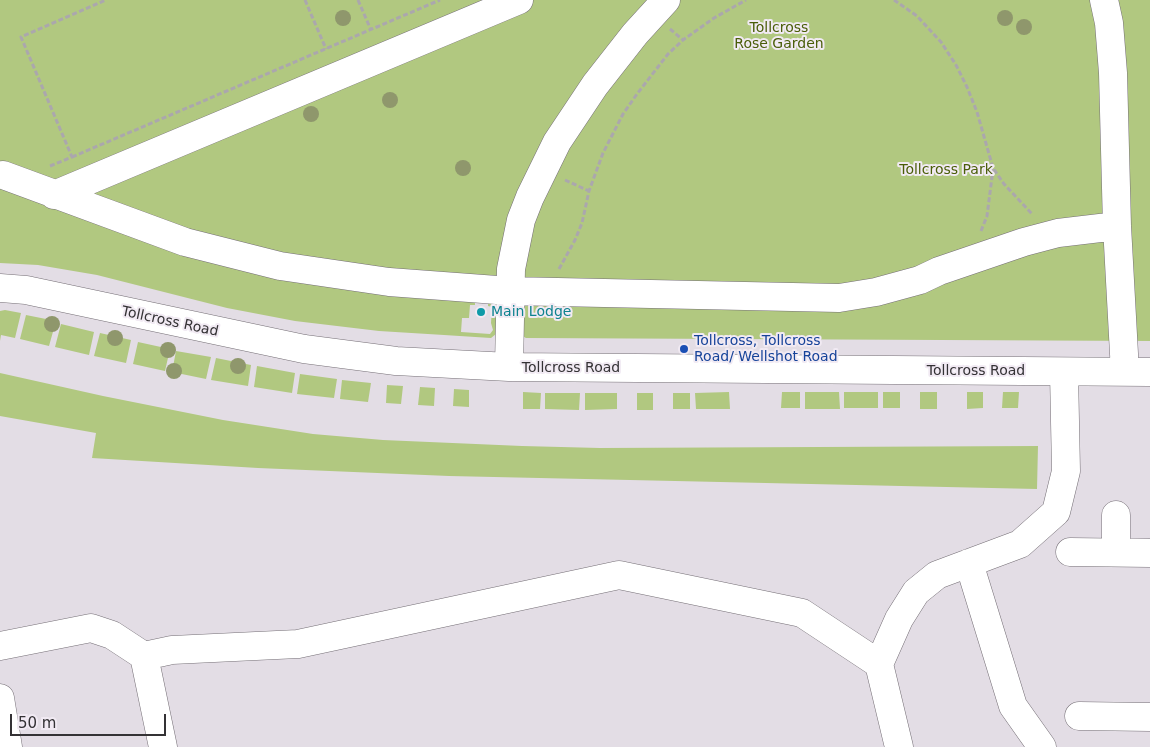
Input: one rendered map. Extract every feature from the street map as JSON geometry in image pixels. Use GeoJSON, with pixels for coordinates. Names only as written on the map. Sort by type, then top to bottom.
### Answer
{"type":"FeatureCollection","features":[{"type":"Feature","properties":{"kind":"street"},"geometry":{"type":"LineString","coordinates":[[54,194],[519,0]]}},
{"type":"Feature","properties":{"kind":"street"},"geometry":{"type":"LineString","coordinates":[[508,368],[511,269],[521,220],[542,170],[562,135],[595,85],[635,34],[666,0]]}},
{"type":"Feature","properties":{"kind":"street"},"geometry":{"type":"LineString","coordinates":[[1104,0],[1113,73],[1118,226],[1138,372]]}},
{"type":"Feature","properties":{"kind":"street"},"geometry":{"type":"LineString","coordinates":[[5,177],[185,242],[280,266],[389,282],[547,293],[839,298],[876,292],[920,280],[1024,242],[1058,233],[1118,226]]}},
{"type":"Feature","properties":{"kind":"street","name":"Tollcross Road"},"geometry":{"type":"LineString","coordinates":[[0,288],[26,290],[304,349],[396,361],[508,368],[1138,372]]}},
{"type":"Feature","properties":{"kind":"street"},"geometry":{"type":"LineString","coordinates":[[899,747],[879,664],[899,619],[916,592],[937,575],[1020,544],[1056,512],[1066,470],[1064,372]]}},
{"type":"Feature","properties":{"kind":"street"},"geometry":{"type":"LineString","coordinates":[[1116,515],[1116,552]]}},
{"type":"Feature","properties":{"kind":"street"},"geometry":{"type":"LineString","coordinates":[[1070,552],[1150,553]]}},
{"type":"Feature","properties":{"kind":"street"},"geometry":{"type":"LineString","coordinates":[[969,563],[1014,706],[1042,747]]}},
{"type":"Feature","properties":{"kind":"street"},"geometry":{"type":"LineString","coordinates":[[144,656],[172,650],[298,644],[619,575],[802,614],[879,664]]}},
{"type":"Feature","properties":{"kind":"street"},"geometry":{"type":"LineString","coordinates":[[0,646],[92,628],[112,635],[144,656],[163,747]]}},
{"type":"Feature","properties":{"kind":"street"},"geometry":{"type":"LineString","coordinates":[[0,698],[8,747]]}},
{"type":"Feature","properties":{"kind":"street"},"geometry":{"type":"LineString","coordinates":[[1079,716],[1150,717]]}},
{"type":"Feature","properties":{"kind":"path"},"geometry":{"type":"LineString","coordinates":[[72,157],[21,37],[106,0]]}},
{"type":"Feature","properties":{"kind":"path"},"geometry":{"type":"LineString","coordinates":[[305,0],[326,49]]}},
{"type":"Feature","properties":{"kind":"path"},"geometry":{"type":"LineString","coordinates":[[358,0],[371,30]]}},
{"type":"Feature","properties":{"kind":"path"},"geometry":{"type":"LineString","coordinates":[[5,177],[72,157],[440,0]]}},
{"type":"Feature","properties":{"kind":"path"},"geometry":{"type":"LineString","coordinates":[[547,293],[575,240],[582,223],[596,170],[623,114],[652,73],[683,40],[706,23],[746,0]]}},
{"type":"Feature","properties":{"kind":"path"},"geometry":{"type":"LineString","coordinates":[[894,0],[928,27],[941,42],[956,65],[977,112],[993,168],[1004,184],[1030,213],[1058,233]]}},
{"type":"Feature","properties":{"kind":"path"},"geometry":{"type":"LineString","coordinates":[[980,235],[987,216],[993,168]]}},
{"type":"Feature","properties":{"kind":"green space","name":"Tollcross Park"},"geometry":{"type":"Polygon","coordinates":[[[0,0],[1150,0],[1150,341],[526,338],[496,321],[496,334],[491,338],[379,331],[295,321],[227,308],[97,275],[38,265],[0,263],[0,0]],[[475,302],[475,305],[470,305],[469,318],[462,318],[461,332],[490,334],[493,330],[491,323],[492,307],[488,306],[488,302],[475,302]]]}},
{"type":"Feature","properties":{"kind":"green space"},"geometry":{"type":"Polygon","coordinates":[[[0,311],[21,313],[15,338],[1,335],[0,341],[0,311]]]}},
{"type":"Feature","properties":{"kind":"green space"},"geometry":{"type":"Polygon","coordinates":[[[26,315],[56,321],[49,346],[20,339],[26,315]]]}},
{"type":"Feature","properties":{"kind":"green space"},"geometry":{"type":"Polygon","coordinates":[[[61,324],[94,332],[89,355],[55,347],[61,324]]]}},
{"type":"Feature","properties":{"kind":"green space"},"geometry":{"type":"Polygon","coordinates":[[[100,333],[131,340],[126,363],[94,356],[100,333]]]}},
{"type":"Feature","properties":{"kind":"green space"},"geometry":{"type":"Polygon","coordinates":[[[138,342],[170,349],[165,371],[133,364],[138,342]]]}},
{"type":"Feature","properties":{"kind":"green space"},"geometry":{"type":"Polygon","coordinates":[[[176,351],[211,357],[206,379],[172,372],[176,351]]]}},
{"type":"Feature","properties":{"kind":"green space"},"geometry":{"type":"Polygon","coordinates":[[[216,358],[251,365],[248,386],[211,380],[216,358]]]}},
{"type":"Feature","properties":{"kind":"green space"},"geometry":{"type":"Polygon","coordinates":[[[257,366],[295,373],[292,393],[254,387],[257,366]]]}},
{"type":"Feature","properties":{"kind":"green space"},"geometry":{"type":"Polygon","coordinates":[[[0,373],[223,420],[313,434],[383,440],[600,448],[1038,446],[1037,489],[449,476],[258,468],[92,458],[96,433],[0,416],[0,373]]]}},
{"type":"Feature","properties":{"kind":"green space"},"geometry":{"type":"Polygon","coordinates":[[[300,374],[337,379],[334,398],[297,394],[300,374]]]}},
{"type":"Feature","properties":{"kind":"green space"},"geometry":{"type":"Polygon","coordinates":[[[342,380],[371,383],[368,402],[340,399],[342,380]]]}},
{"type":"Feature","properties":{"kind":"green space"},"geometry":{"type":"Polygon","coordinates":[[[387,385],[403,386],[401,404],[386,403],[387,385]]]}},
{"type":"Feature","properties":{"kind":"green space"},"geometry":{"type":"Polygon","coordinates":[[[420,387],[435,388],[434,406],[418,405],[420,387]]]}},
{"type":"Feature","properties":{"kind":"green space"},"geometry":{"type":"Polygon","coordinates":[[[454,389],[469,390],[469,407],[453,406],[454,389]]]}},
{"type":"Feature","properties":{"kind":"green space"},"geometry":{"type":"Polygon","coordinates":[[[523,392],[541,393],[540,409],[523,409],[523,392]]]}},
{"type":"Feature","properties":{"kind":"green space"},"geometry":{"type":"Polygon","coordinates":[[[729,392],[730,409],[696,409],[695,393],[729,392]]]}},
{"type":"Feature","properties":{"kind":"green space"},"geometry":{"type":"Polygon","coordinates":[[[782,392],[800,392],[800,408],[781,408],[782,392]]]}},
{"type":"Feature","properties":{"kind":"green space"},"geometry":{"type":"Polygon","coordinates":[[[805,392],[839,392],[840,409],[805,409],[805,392]]]}},
{"type":"Feature","properties":{"kind":"green space"},"geometry":{"type":"Polygon","coordinates":[[[844,392],[878,392],[878,408],[844,408],[844,392]]]}},
{"type":"Feature","properties":{"kind":"green space"},"geometry":{"type":"Polygon","coordinates":[[[883,392],[900,392],[900,408],[883,408],[883,392]]]}},
{"type":"Feature","properties":{"kind":"green space"},"geometry":{"type":"Polygon","coordinates":[[[920,392],[937,392],[937,409],[920,409],[920,392]]]}},
{"type":"Feature","properties":{"kind":"green space"},"geometry":{"type":"Polygon","coordinates":[[[967,392],[983,392],[983,408],[967,409],[967,392]]]}},
{"type":"Feature","properties":{"kind":"green space"},"geometry":{"type":"Polygon","coordinates":[[[1003,392],[1019,392],[1018,408],[1002,408],[1003,392]]]}},
{"type":"Feature","properties":{"kind":"green space"},"geometry":{"type":"Polygon","coordinates":[[[545,393],[580,393],[579,410],[545,409],[545,393]]]}},
{"type":"Feature","properties":{"kind":"green space"},"geometry":{"type":"Polygon","coordinates":[[[585,393],[617,393],[617,409],[585,410],[585,393]]]}},
{"type":"Feature","properties":{"kind":"green space"},"geometry":{"type":"Polygon","coordinates":[[[637,393],[653,393],[653,410],[637,410],[637,393]]]}},
{"type":"Feature","properties":{"kind":"green space"},"geometry":{"type":"Polygon","coordinates":[[[673,393],[690,393],[690,409],[673,409],[673,393]]]}},
{"type":"Feature","properties":{"kind":"place","name":"Main Lodge"},"geometry":{"type":"Point","coordinates":[481,312]}},
{"type":"Feature","properties":{"kind":"place","name":"Tollcross, Tollcross Road/ Wellshot Road"},"geometry":{"type":"Point","coordinates":[684,349]}},
{"type":"Feature","properties":{"kind":"park label","name":"Tollcross Rose Garden"},"geometry":{"type":"Point","coordinates":[779,36]}}]}
